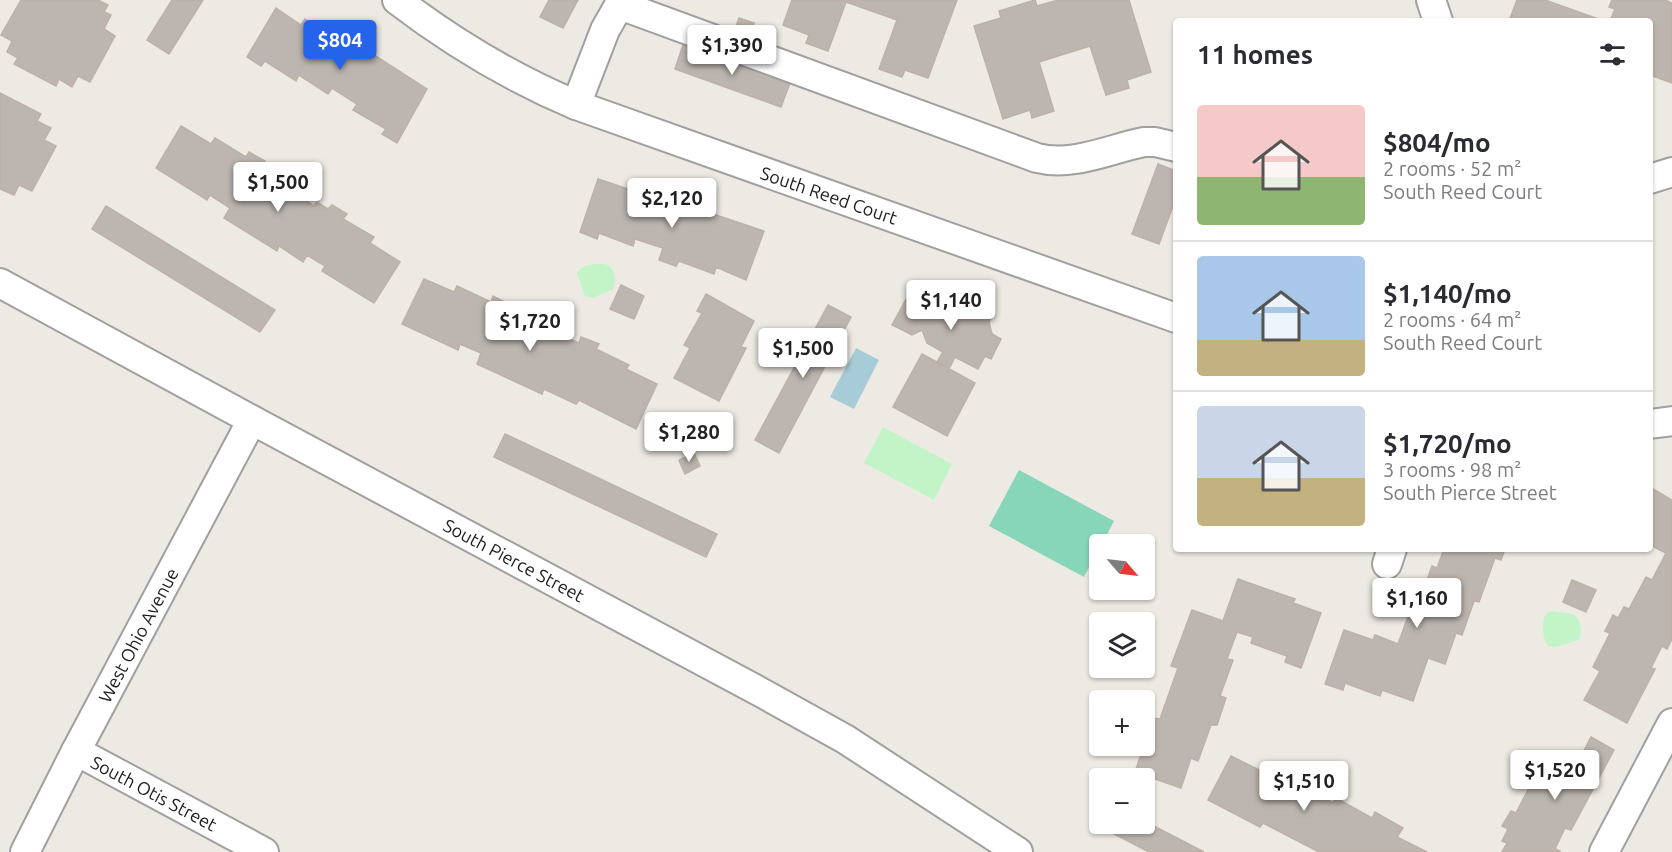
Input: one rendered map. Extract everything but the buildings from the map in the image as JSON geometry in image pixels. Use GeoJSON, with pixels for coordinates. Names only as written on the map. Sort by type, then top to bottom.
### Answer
{"type":"FeatureCollection","features":[{"type":"Feature","properties":{"kind":"street","name":"South Reed Court"},"geometry":{"type":"LineString","coordinates":[[397,0],[461,45],[501,69],[534,87],[576,105],[1173,317]]}},
{"type":"Feature","properties":{"kind":"street"},"geometry":{"type":"LineString","coordinates":[[1431,0],[1437,18]]}},
{"type":"Feature","properties":{"kind":"street"},"geometry":{"type":"LineString","coordinates":[[576,105],[605,30],[621,2],[1047,161],[1070,160],[1144,142],[1173,146]]}},
{"type":"Feature","properties":{"kind":"street"},"geometry":{"type":"LineString","coordinates":[[1653,178],[1672,172]]}},
{"type":"Feature","properties":{"kind":"street","name":"South Pierce Street"},"geometry":{"type":"LineString","coordinates":[[0,283],[800,713],[845,739],[1001,847]]}},
{"type":"Feature","properties":{"kind":"street","name":"West Ohio Avenue"},"geometry":{"type":"LineString","coordinates":[[25,852],[76,751],[252,420]]}},
{"type":"Feature","properties":{"kind":"street"},"geometry":{"type":"LineString","coordinates":[[1653,424],[1672,421]]}},
{"type":"Feature","properties":{"kind":"street"},"geometry":{"type":"LineString","coordinates":[[1604,852],[1672,723]]}},
{"type":"Feature","properties":{"kind":"street","name":"South Otis Street"},"geometry":{"type":"LineString","coordinates":[[76,751],[264,852]]}},
{"type":"Feature","properties":{"kind":"green space"},"geometry":{"type":"Polygon","coordinates":[[[605,264],[614,274],[613,289],[593,298],[585,296],[577,273],[586,266],[605,264]]]}},
{"type":"Feature","properties":{"kind":"green space"},"geometry":{"type":"Polygon","coordinates":[[[883,427],[952,464],[934,500],[864,463],[883,427]]]}},
{"type":"Feature","properties":{"kind":"green space"},"geometry":{"type":"Polygon","coordinates":[[[1019,470],[1114,521],[1107,534],[1089,534],[1089,567],[1084,577],[989,526],[1019,470]]]}},
{"type":"Feature","properties":{"kind":"green space"},"geometry":{"type":"Polygon","coordinates":[[[1551,611],[1576,616],[1581,628],[1578,640],[1555,647],[1547,644],[1543,621],[1546,614],[1551,611]]]}},
{"type":"Feature","properties":{"kind":"water"},"geometry":{"type":"Polygon","coordinates":[[[856,348],[879,360],[854,409],[830,397],[856,348]]]}}]}
